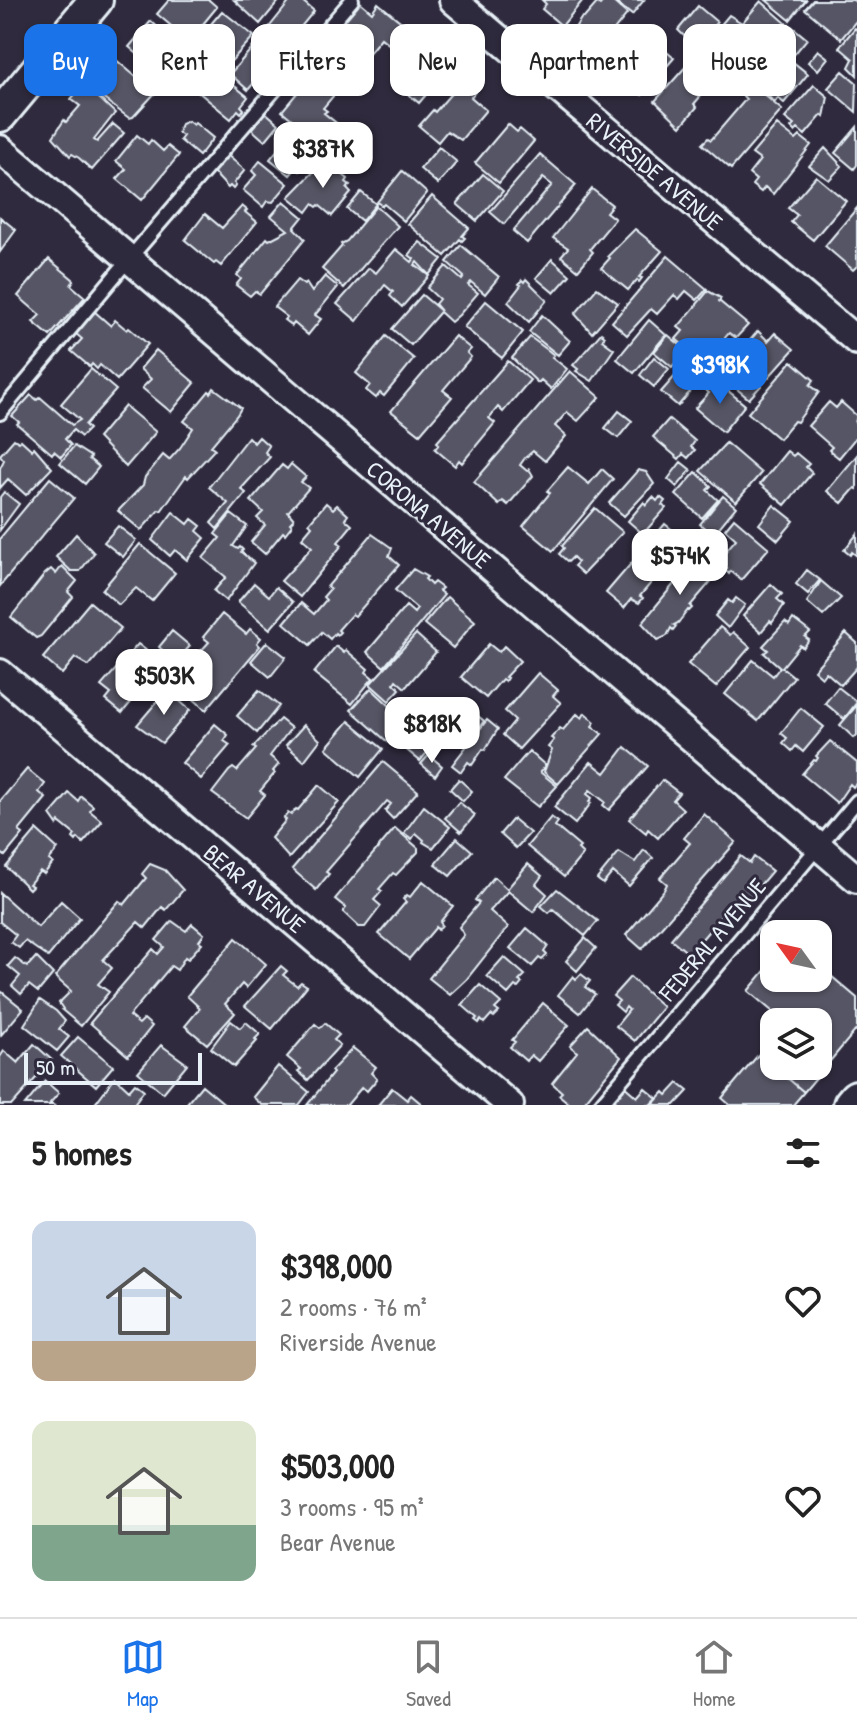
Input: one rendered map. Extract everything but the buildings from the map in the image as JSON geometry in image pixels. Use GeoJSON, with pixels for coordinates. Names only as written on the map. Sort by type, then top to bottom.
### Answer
{"type":"FeatureCollection","features":[{"type":"Feature","properties":{"kind":"main road"},"geometry":{"type":"LineString","coordinates":[[852,1105],[857,1099]]}},
{"type":"Feature","properties":{"kind":"street"},"geometry":{"type":"LineString","coordinates":[[0,115],[96,0]]}},
{"type":"Feature","properties":{"kind":"street","name":"RIVERSIDE AVENUE"},"geometry":{"type":"LineString","coordinates":[[453,0],[857,341]]}},
{"type":"Feature","properties":{"kind":"street","name":"CORONA AVENUE"},"geometry":{"type":"LineString","coordinates":[[0,149],[857,879]]}},
{"type":"Feature","properties":{"kind":"street","name":"BEAR AVENUE"},"geometry":{"type":"LineString","coordinates":[[0,673],[510,1105]]}},
{"type":"Feature","properties":{"kind":"lane"},"geometry":{"type":"LineString","coordinates":[[0,413],[352,0]]}},
{"type":"Feature","properties":{"kind":"lane","name":"FEDERAL AVENUE"},"geometry":{"type":"LineString","coordinates":[[600,1105],[857,801]]}}]}
